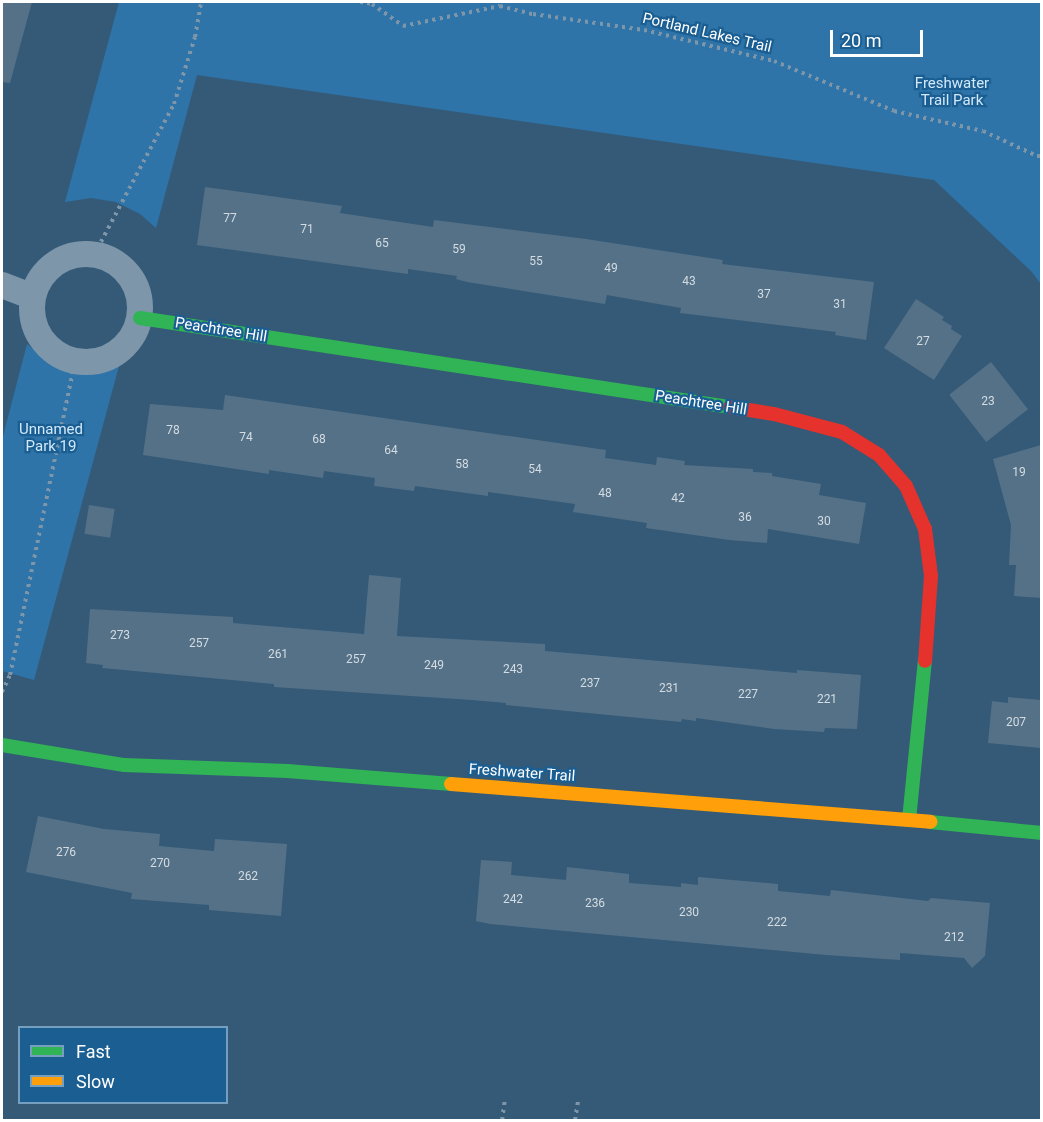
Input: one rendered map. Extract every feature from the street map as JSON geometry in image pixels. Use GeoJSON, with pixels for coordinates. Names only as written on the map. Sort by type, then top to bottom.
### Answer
{"type":"FeatureCollection","features":[{"type":"Feature","properties":{"kind":"street"},"geometry":{"type":"LineString","coordinates":[[94,255],[106,257],[122,267],[134,281],[140,299],[140,318],[134,334],[116,352],[93,362],[60,356],[41,338],[32,314],[33,297],[40,280],[52,265],[69,256],[94,255]]}},
{"type":"Feature","properties":{"kind":"street"},"geometry":{"type":"LineString","coordinates":[[2,285],[33,297]]}},
{"type":"Feature","properties":{"kind":"street","name":"Peachtree Hill"},"geometry":{"type":"LineString","coordinates":[[140,318],[774,414],[842,432],[871,450],[900,478],[917,506],[925,529],[931,576],[931,598],[909,820]]}},
{"type":"Feature","properties":{"kind":"street","name":"Freshwater Trail"},"geometry":{"type":"LineString","coordinates":[[2,745],[124,765],[287,771],[909,820],[1041,833]]}},
{"type":"Feature","properties":{"kind":"path"},"geometry":{"type":"LineString","coordinates":[[94,255],[174,104],[195,37],[201,2]]}},
{"type":"Feature","properties":{"kind":"path","name":"Portland Lakes Trail"},"geometry":{"type":"LineString","coordinates":[[360,2],[372,4],[402,26],[500,6],[532,14],[644,30],[774,61],[894,111],[983,131],[1040,156]]}},
{"type":"Feature","properties":{"kind":"path"},"geometry":{"type":"LineString","coordinates":[[2,692],[10,675],[75,360]]}},
{"type":"Feature","properties":{"kind":"path"},"geometry":{"type":"LineString","coordinates":[[502,1120],[505,1099]]}},
{"type":"Feature","properties":{"kind":"path"},"geometry":{"type":"LineString","coordinates":[[575,1120],[578,1100]]}},
{"type":"Feature","properties":{"kind":"green space","name":"Freshwater Trail Park"},"geometry":{"type":"Polygon","coordinates":[[[119,2],[1041,2],[1041,284],[1031,271],[934,180],[197,75],[156,228],[140,214],[116,202],[91,198],[65,202],[119,2]]]}},
{"type":"Feature","properties":{"kind":"green space","name":"Unnamed Park 19"},"geometry":{"type":"Polygon","coordinates":[[[27,344],[48,360],[72,370],[94,371],[119,366],[34,680],[2,671],[2,440],[27,344]]]}},
{"type":"Feature","properties":{"kind":"building"},"geometry":{"type":"Polygon","coordinates":[[[2,2],[32,2],[10,83],[2,82],[2,2]]]}},
{"type":"Feature","properties":{"kind":"building"},"geometry":{"type":"Polygon","coordinates":[[[205,187],[342,206],[340,213],[433,227],[434,220],[586,239],[723,260],[722,264],[874,282],[866,340],[835,335],[836,332],[680,313],[681,308],[607,295],[605,304],[467,282],[456,279],[457,276],[408,269],[408,274],[197,245],[205,187]]]}},
{"type":"Feature","properties":{"kind":"building"},"geometry":{"type":"Polygon","coordinates":[[[916,299],[944,317],[942,320],[962,336],[934,380],[884,348],[916,299]]]}},
{"type":"Feature","properties":{"kind":"building"},"geometry":{"type":"Polygon","coordinates":[[[991,362],[1028,409],[986,442],[949,395],[991,362]]]}},
{"type":"Feature","properties":{"kind":"building"},"geometry":{"type":"Polygon","coordinates":[[[225,395],[606,450],[605,458],[656,465],[657,457],[685,461],[684,465],[753,469],[753,472],[772,473],[772,476],[821,484],[819,495],[866,503],[859,544],[768,529],[767,543],[729,540],[646,528],[647,523],[573,512],[575,504],[488,492],[488,496],[415,486],[414,491],[374,486],[375,478],[324,471],[323,478],[269,470],[269,474],[143,455],[150,404],[223,410],[225,395]]]}},
{"type":"Feature","properties":{"kind":"building"},"geometry":{"type":"Polygon","coordinates":[[[1041,445],[1041,598],[1014,596],[1016,565],[1009,565],[1011,525],[993,459],[1041,445]]]}},
{"type":"Feature","properties":{"kind":"building"},"geometry":{"type":"Polygon","coordinates":[[[89,505],[115,509],[110,538],[84,534],[89,505]]]}},
{"type":"Feature","properties":{"kind":"building"},"geometry":{"type":"Polygon","coordinates":[[[369,575],[401,578],[397,636],[545,644],[545,651],[797,673],[797,670],[861,675],[857,729],[825,728],[824,732],[774,729],[696,718],[696,721],[682,719],[681,722],[472,700],[274,687],[274,684],[102,668],[103,665],[86,663],[90,609],[233,617],[233,623],[364,634],[369,575]]]}},
{"type":"Feature","properties":{"kind":"building"},"geometry":{"type":"Polygon","coordinates":[[[1008,697],[1041,700],[1041,748],[988,743],[992,701],[1008,703],[1008,697]]]}},
{"type":"Feature","properties":{"kind":"building"},"geometry":{"type":"Polygon","coordinates":[[[38,816],[104,829],[160,834],[159,846],[214,851],[215,839],[287,844],[281,916],[209,910],[209,905],[131,899],[132,893],[26,872],[38,816]]]}},
{"type":"Feature","properties":{"kind":"building"},"geometry":{"type":"Polygon","coordinates":[[[481,860],[512,862],[511,875],[566,880],[567,867],[629,874],[629,883],[681,887],[681,883],[698,885],[698,877],[778,884],[778,891],[830,896],[831,890],[928,901],[931,898],[990,903],[985,956],[972,968],[964,958],[900,953],[900,960],[826,955],[490,924],[476,921],[481,860]]]}},
{"type":"Feature","properties":{"kind":"traffic: fast"},"geometry":{"type":"LineString","coordinates":[[140,318],[730,407]]}},
{"type":"Feature","properties":{"kind":"traffic: fast"},"geometry":{"type":"LineString","coordinates":[[909,820],[925,661]]}},
{"type":"Feature","properties":{"kind":"traffic: fast"},"geometry":{"type":"LineString","coordinates":[[2,745],[124,765],[287,771],[451,784]]}},
{"type":"Feature","properties":{"kind":"traffic: fast"},"geometry":{"type":"LineString","coordinates":[[930,822],[1042,833]]}},
{"type":"Feature","properties":{"kind":"traffic: slow"},"geometry":{"type":"LineString","coordinates":[[451,784],[930,822]]}},
{"type":"Feature","properties":{"kind":"traffic: jam"},"geometry":{"type":"LineString","coordinates":[[730,407],[774,414],[842,432],[879,455],[906,486],[925,529],[931,576],[925,661]]}}]}
